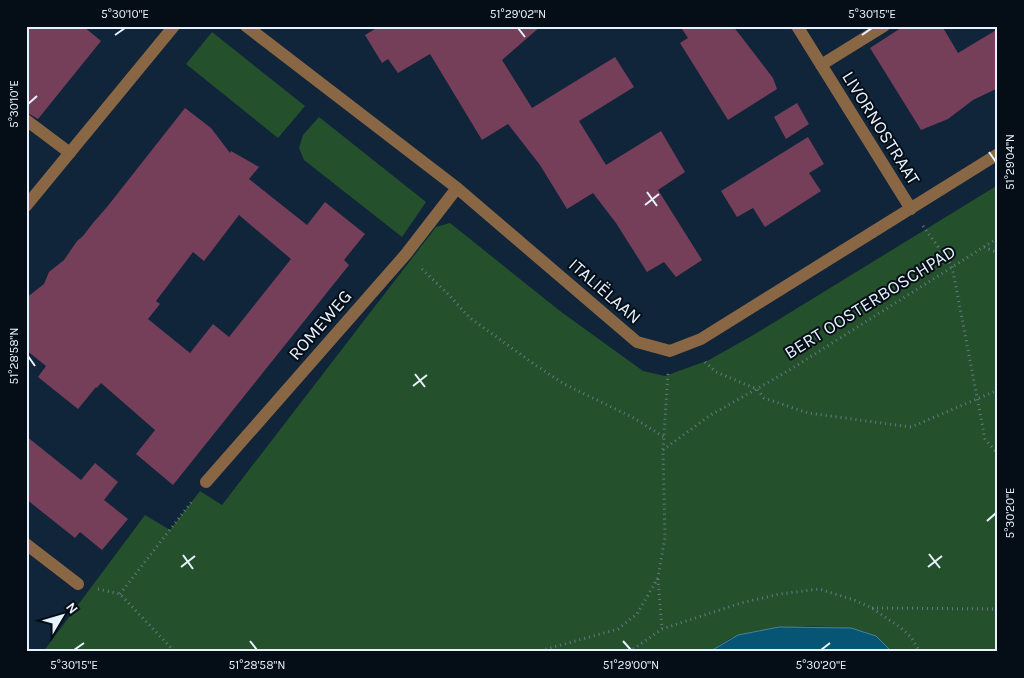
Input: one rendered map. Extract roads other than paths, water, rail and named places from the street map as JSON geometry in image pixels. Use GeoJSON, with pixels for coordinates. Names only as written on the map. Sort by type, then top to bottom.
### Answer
{"type":"FeatureCollection","features":[{"type":"Feature","properties":{"kind":"street"},"geometry":{"type":"LineString","coordinates":[[26,206],[174,26]]}},
{"type":"Feature","properties":{"kind":"street","name":"ITALIËLAAN"},"geometry":{"type":"LineString","coordinates":[[246,26],[457,188],[638,342],[670,351],[701,338],[911,210]]}},
{"type":"Feature","properties":{"kind":"street","name":"LIVORNOSTRAAT"},"geometry":{"type":"LineString","coordinates":[[797,26],[911,210]]}},
{"type":"Feature","properties":{"kind":"street","name":"LIVORNOSTRAAT"},"geometry":{"type":"LineString","coordinates":[[820,65],[884,26]]}},
{"type":"Feature","properties":{"kind":"street"},"geometry":{"type":"LineString","coordinates":[[26,120],[70,153]]}},
{"type":"Feature","properties":{"kind":"street"},"geometry":{"type":"LineString","coordinates":[[911,210],[998,154]]}},
{"type":"Feature","properties":{"kind":"street","name":"ROMEWEG"},"geometry":{"type":"LineString","coordinates":[[206,482],[406,254],[457,188]]}},
{"type":"Feature","properties":{"kind":"street"},"geometry":{"type":"LineString","coordinates":[[26,544],[78,584]]}},
{"type":"Feature","properties":{"kind":"water"},"geometry":{"type":"Polygon","coordinates":[[[779,627],[851,628],[876,636],[892,652],[709,652],[738,635],[779,627]]]}}]}
